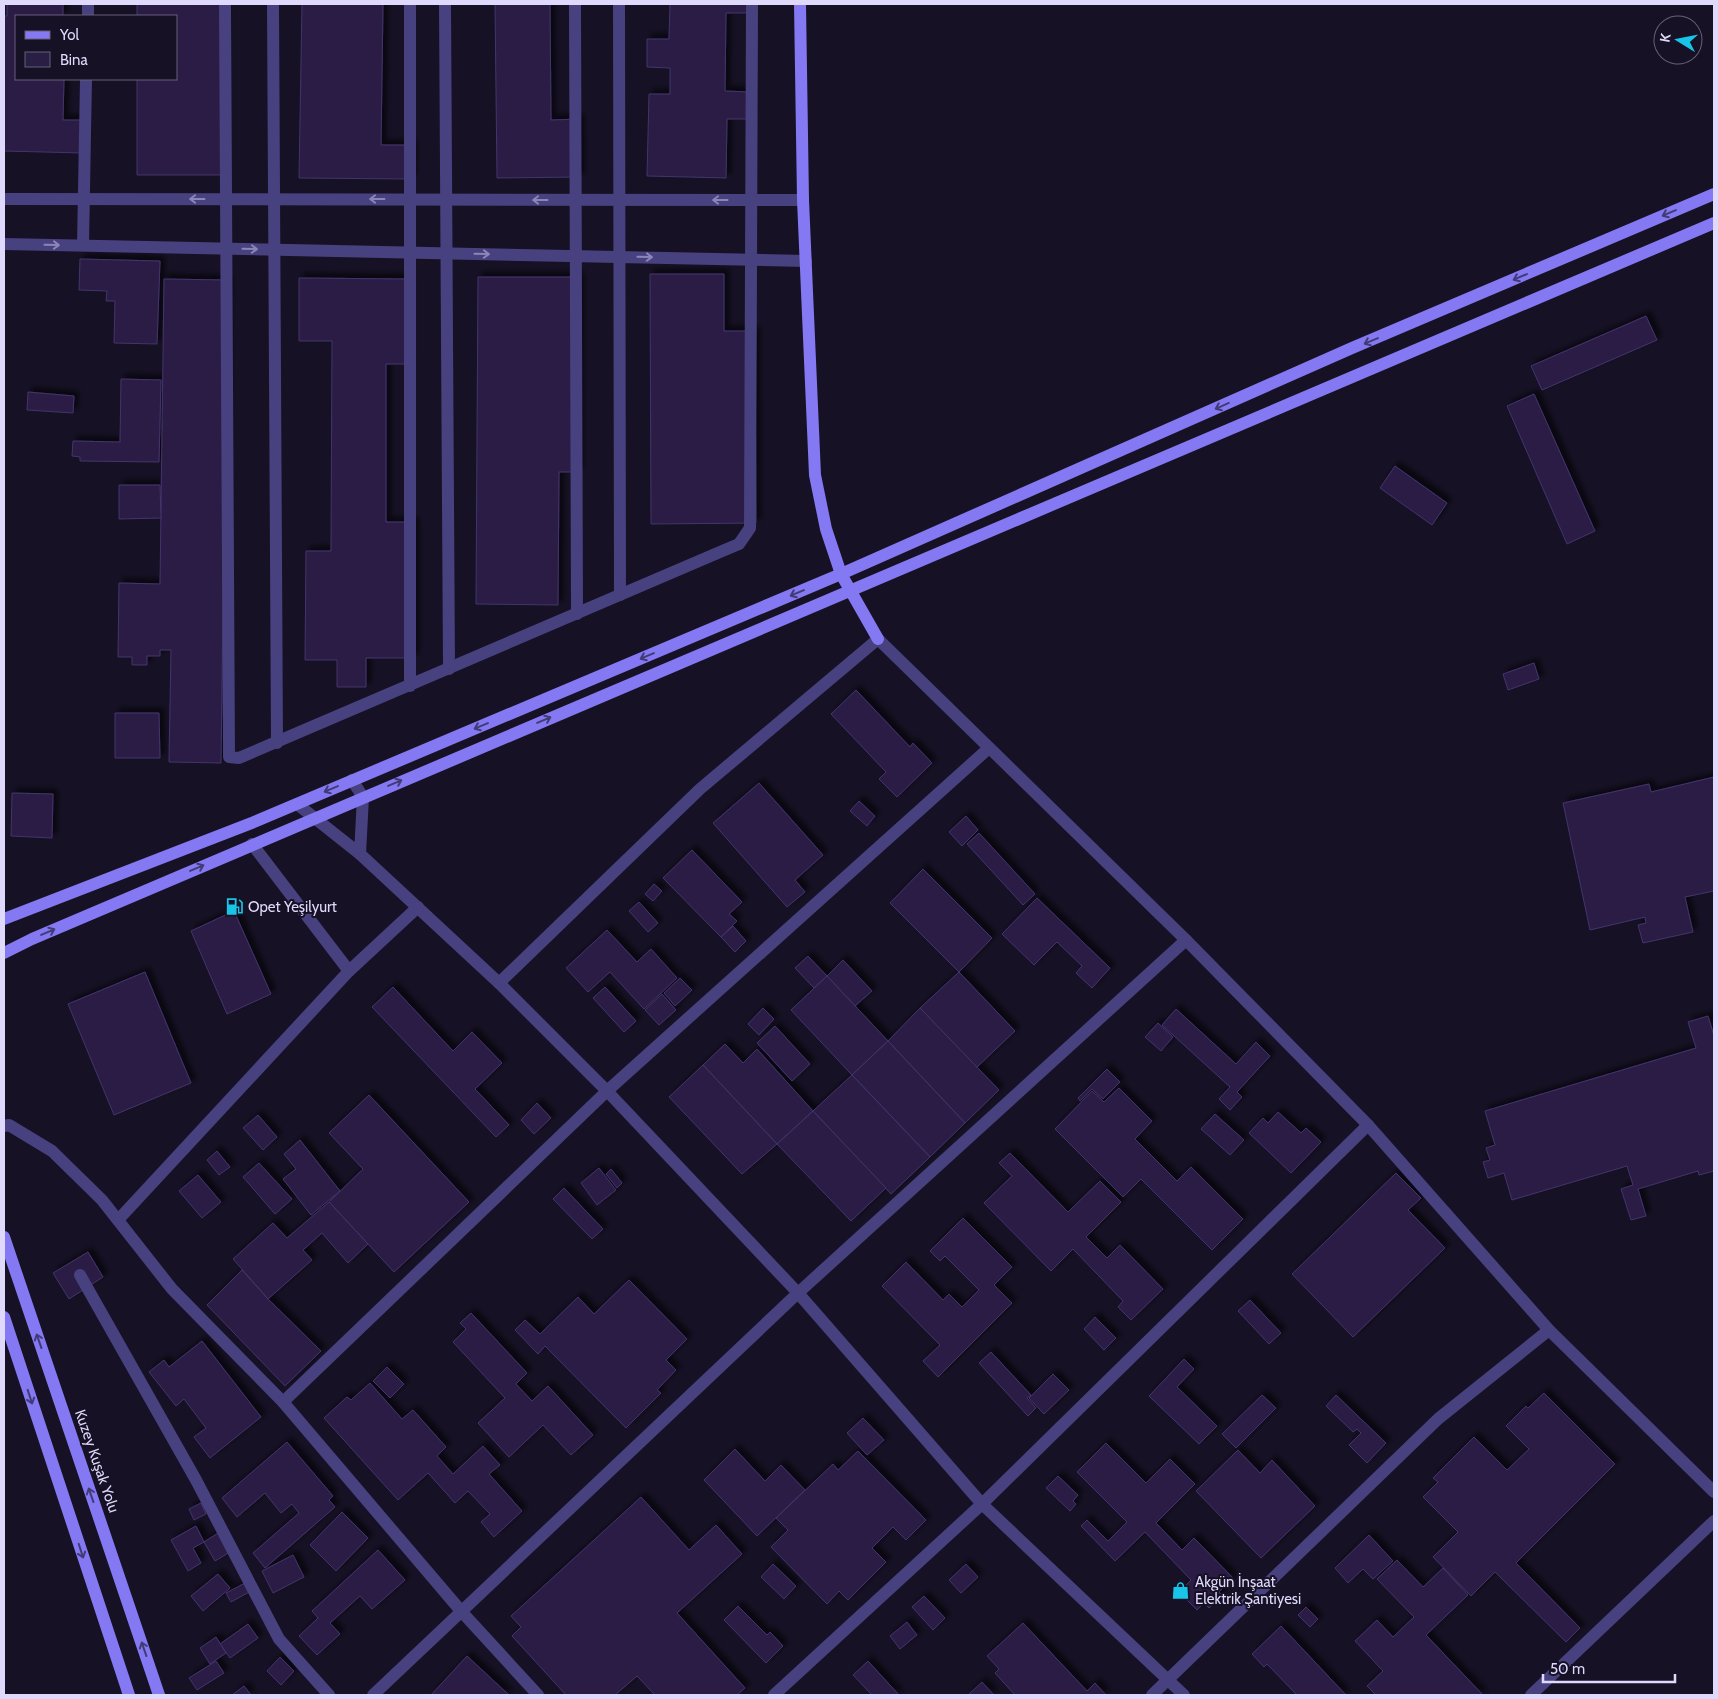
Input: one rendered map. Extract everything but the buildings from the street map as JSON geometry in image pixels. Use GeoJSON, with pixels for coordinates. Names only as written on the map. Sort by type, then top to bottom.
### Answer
{"type":"FeatureCollection","features":[{"type":"Feature","properties":{"kind":"street"},"geometry":{"type":"LineString","coordinates":[[225,4],[228,757],[239,758],[739,544],[750,528],[752,4]]}},
{"type":"Feature","properties":{"kind":"street"},"geometry":{"type":"LineString","coordinates":[[273,4],[277,743]]}},
{"type":"Feature","properties":{"kind":"street"},"geometry":{"type":"LineString","coordinates":[[410,4],[410,686]]}},
{"type":"Feature","properties":{"kind":"street"},"geometry":{"type":"LineString","coordinates":[[445,4],[449,669]]}},
{"type":"Feature","properties":{"kind":"street"},"geometry":{"type":"LineString","coordinates":[[575,4],[578,614]]}},
{"type":"Feature","properties":{"kind":"street"},"geometry":{"type":"LineString","coordinates":[[619,4],[620,596]]}},
{"type":"Feature","properties":{"kind":"street"},"geometry":{"type":"LineString","coordinates":[[800,4],[803,200],[815,475],[826,528],[842,574],[878,639],[1186,940],[1368,1126],[1550,1330],[1714,1492]]}},
{"type":"Feature","properties":{"kind":"street"},"geometry":{"type":"LineString","coordinates":[[83,245],[86,80]]}},
{"type":"Feature","properties":{"kind":"street"},"geometry":{"type":"LineString","coordinates":[[4,919],[297,804],[842,574],[1352,348],[1714,194]]}},
{"type":"Feature","properties":{"kind":"street"},"geometry":{"type":"LineString","coordinates":[[4,199],[803,200]]}},
{"type":"Feature","properties":{"kind":"street"},"geometry":{"type":"LineString","coordinates":[[4,953],[32,939],[362,797],[1714,223]]}},
{"type":"Feature","properties":{"kind":"street"},"geometry":{"type":"LineString","coordinates":[[4,244],[806,261]]}},
{"type":"Feature","properties":{"kind":"street"},"geometry":{"type":"LineString","coordinates":[[499,983],[700,789],[878,639]]}},
{"type":"Feature","properties":{"kind":"street"},"geometry":{"type":"LineString","coordinates":[[283,1402],[606,1091],[989,748]]}},
{"type":"Feature","properties":{"kind":"street"},"geometry":{"type":"LineString","coordinates":[[352,780],[362,797],[360,854]]}},
{"type":"Feature","properties":{"kind":"street"},"geometry":{"type":"LineString","coordinates":[[297,804],[360,854],[499,983],[606,1091],[798,1293],[982,1504],[1184,1695]]}},
{"type":"Feature","properties":{"kind":"street"},"geometry":{"type":"LineString","coordinates":[[252,844],[348,971]]}},
{"type":"Feature","properties":{"kind":"street"},"geometry":{"type":"LineString","coordinates":[[118,1220],[348,971],[418,907]]}},
{"type":"Feature","properties":{"kind":"street"},"geometry":{"type":"LineString","coordinates":[[373,1695],[798,1293],[1186,940]]}},
{"type":"Feature","properties":{"kind":"street"},"geometry":{"type":"LineString","coordinates":[[4,1126],[9,1126],[52,1151],[102,1200],[172,1289],[283,1402],[461,1611],[538,1695]]}},
{"type":"Feature","properties":{"kind":"street"},"geometry":{"type":"LineString","coordinates":[[774,1695],[982,1504],[1368,1126]]}},
{"type":"Feature","properties":{"kind":"street","name":"Kuzey Kuşak Yolu"},"geometry":{"type":"LineString","coordinates":[[4,1238],[159,1695]]}},
{"type":"Feature","properties":{"kind":"street"},"geometry":{"type":"LineString","coordinates":[[80,1275],[196,1480],[279,1639],[329,1695]]}},
{"type":"Feature","properties":{"kind":"street"},"geometry":{"type":"LineString","coordinates":[[4,1317],[129,1695]]}},
{"type":"Feature","properties":{"kind":"street"},"geometry":{"type":"LineString","coordinates":[[1152,1695],[1438,1419],[1550,1330]]}},
{"type":"Feature","properties":{"kind":"street"},"geometry":{"type":"LineString","coordinates":[[1531,1695],[1714,1521]]}},
{"type":"Feature","properties":{"kind":"place","name":"Opet Yeşilyurt"},"geometry":{"type":"Point","coordinates":[234,907]}},
{"type":"Feature","properties":{"kind":"place","name":"Akgün İnşaat Elektrik Şantiyesi"},"geometry":{"type":"Point","coordinates":[1181,1591]}}]}
